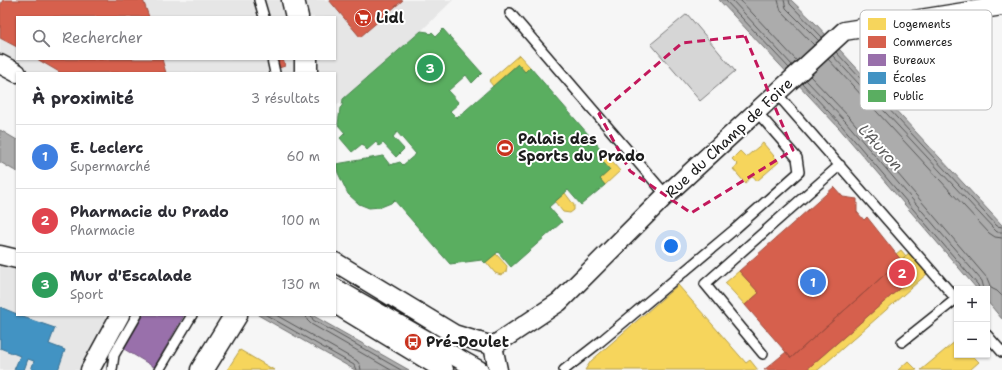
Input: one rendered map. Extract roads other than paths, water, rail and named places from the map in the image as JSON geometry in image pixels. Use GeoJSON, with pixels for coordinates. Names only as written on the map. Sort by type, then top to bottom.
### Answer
{"type":"FeatureCollection","features":[{"type":"Feature","properties":{"kind":"main road"},"geometry":{"type":"LineString","coordinates":[[293,0],[297,16]]}},
{"type":"Feature","properties":{"kind":"main road"},"geometry":{"type":"LineString","coordinates":[[306,60],[306,72]]}},
{"type":"Feature","properties":{"kind":"main road"},"geometry":{"type":"LineString","coordinates":[[202,370],[235,317]]}},
{"type":"Feature","properties":{"kind":"street"},"geometry":{"type":"LineString","coordinates":[[979,10],[1002,6]]}},
{"type":"Feature","properties":{"kind":"street"},"geometry":{"type":"LineString","coordinates":[[992,17],[1002,16]]}},
{"type":"Feature","properties":{"kind":"street"},"geometry":{"type":"LineString","coordinates":[[845,33],[860,30]]}},
{"type":"Feature","properties":{"kind":"street"},"geometry":{"type":"LineString","coordinates":[[845,33],[860,31]]}},
{"type":"Feature","properties":{"kind":"street","name":"Rue du Champ de Foire"},"geometry":{"type":"LineString","coordinates":[[493,346],[559,302],[666,195],[759,114],[845,33]]}},
{"type":"Feature","properties":{"kind":"street"},"geometry":{"type":"LineString","coordinates":[[0,64],[16,73]]}},
{"type":"Feature","properties":{"kind":"street"},"geometry":{"type":"LineString","coordinates":[[0,255],[16,259]]}},
{"type":"Feature","properties":{"kind":"street"},"geometry":{"type":"LineString","coordinates":[[336,263],[454,334],[493,346],[498,370]]}},
{"type":"Feature","properties":{"kind":"street"},"geometry":{"type":"LineString","coordinates":[[336,289],[479,370]]}},
{"type":"Feature","properties":{"kind":"street"},"geometry":{"type":"LineString","coordinates":[[336,305],[444,370]]}},
{"type":"Feature","properties":{"kind":"street"},"geometry":{"type":"LineString","coordinates":[[90,370],[117,316]]}},
{"type":"Feature","properties":{"kind":"lane"},"geometry":{"type":"LineString","coordinates":[[259,0],[264,14]]}},
{"type":"Feature","properties":{"kind":"lane"},"geometry":{"type":"LineString","coordinates":[[510,13],[666,195]]}},
{"type":"Feature","properties":{"kind":"lane"},"geometry":{"type":"LineString","coordinates":[[272,60],[275,72]]}},
{"type":"Feature","properties":{"kind":"lane"},"geometry":{"type":"LineString","coordinates":[[783,92],[840,164],[954,298]]}},
{"type":"Feature","properties":{"kind":"lane"},"geometry":{"type":"LineString","coordinates":[[564,370],[736,229],[799,172],[797,158],[759,114]]}},
{"type":"Feature","properties":{"kind":"lane"},"geometry":{"type":"LineString","coordinates":[[763,354],[704,284],[840,164]]}},
{"type":"Feature","properties":{"kind":"lane"},"geometry":{"type":"LineString","coordinates":[[902,342],[954,302]]}},
{"type":"Feature","properties":{"kind":"lane"},"geometry":{"type":"LineString","coordinates":[[112,370],[114,355],[136,316]]}},
{"type":"Feature","properties":{"kind":"lane"},"geometry":{"type":"LineString","coordinates":[[159,370],[191,316]]}},
{"type":"Feature","properties":{"kind":"lane"},"geometry":{"type":"LineString","coordinates":[[990,338],[1002,352]]}},
{"type":"Feature","properties":{"kind":"water","name":"L'Auron"},"geometry":{"type":"Polygon","coordinates":[[[719,0],[791,0],[815,23],[860,72],[860,110],[896,110],[1002,225],[1002,319],[990,305],[990,286],[974,286],[839,128],[719,0]]]}},
{"type":"Feature","properties":{"kind":"water"},"geometry":{"type":"Polygon","coordinates":[[[0,130],[16,139],[16,171],[0,162],[0,130]]]}},
{"type":"Feature","properties":{"kind":"water"},"geometry":{"type":"Polygon","coordinates":[[[260,316],[314,316],[409,370],[355,370],[260,316]]]}},
{"type":"Feature","properties":{"kind":"place","name":"Lidl"},"geometry":{"type":"Point","coordinates":[363,18]}},
{"type":"Feature","properties":{"kind":"place","name":"Mur d'Escalade"},"geometry":{"type":"Point","coordinates":[430,68]}},
{"type":"Feature","properties":{"kind":"place","name":"Palais des Sports du Prado"},"geometry":{"type":"Point","coordinates":[505,148]}},
{"type":"Feature","properties":{"kind":"place","name":"Pharmacie du Prado"},"geometry":{"type":"Point","coordinates":[902,273]}},
{"type":"Feature","properties":{"kind":"place","name":"E. Leclerc"},"geometry":{"type":"Point","coordinates":[813,282]}},
{"type":"Feature","properties":{"kind":"place","name":"Pré-Doulet"},"geometry":{"type":"Point","coordinates":[413,342]}}]}
